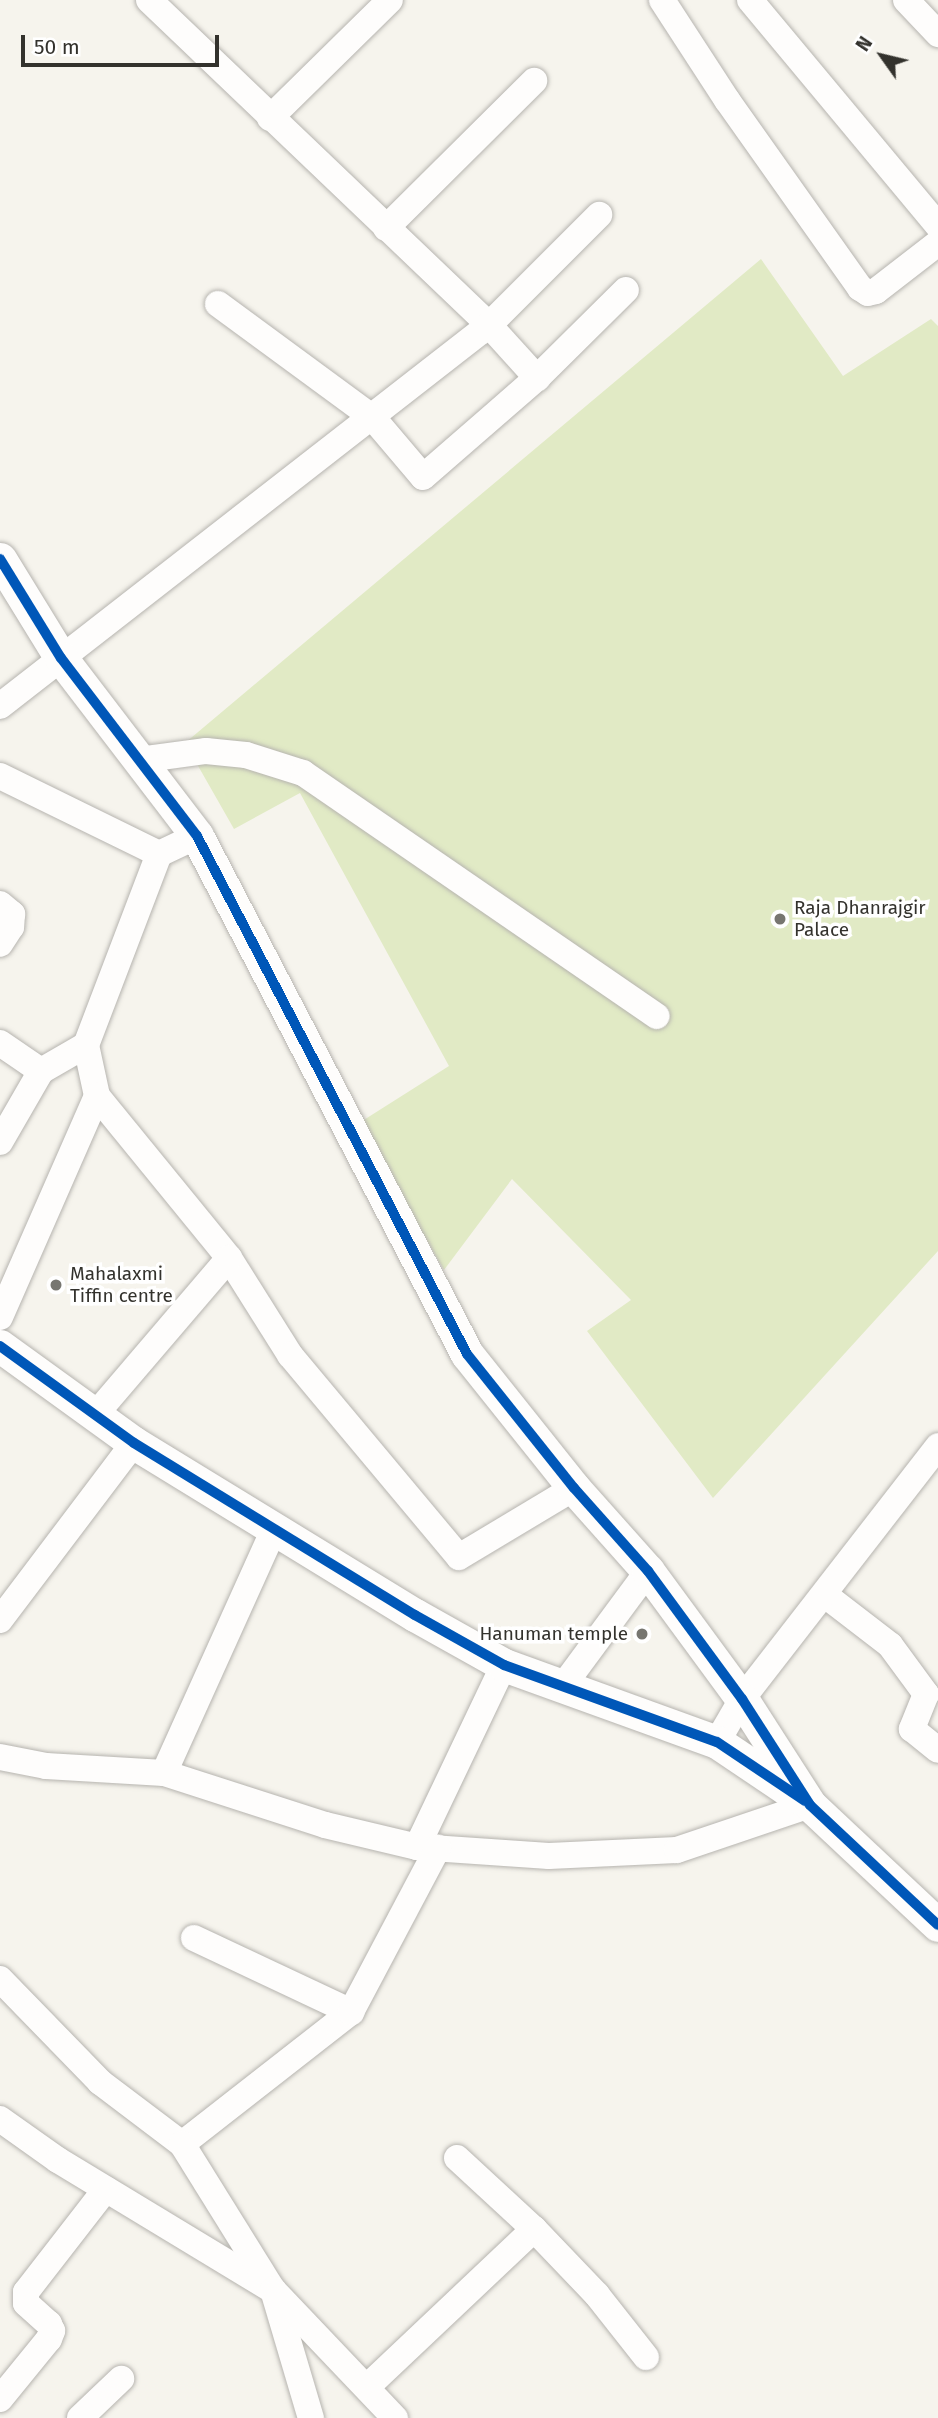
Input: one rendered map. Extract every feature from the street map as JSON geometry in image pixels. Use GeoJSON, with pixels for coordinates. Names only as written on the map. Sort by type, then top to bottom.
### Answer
{"type":"FeatureCollection","features":[{"type":"Feature","properties":{"kind":"street"},"geometry":{"type":"LineString","coordinates":[[149,0],[489,325],[537,378]]}},
{"type":"Feature","properties":{"kind":"street"},"geometry":{"type":"LineString","coordinates":[[270,118],[390,0]]}},
{"type":"Feature","properties":{"kind":"street"},"geometry":{"type":"LineString","coordinates":[[662,0],[727,100],[860,288],[868,293],[876,292],[938,243]]}},
{"type":"Feature","properties":{"kind":"street"},"geometry":{"type":"LineString","coordinates":[[750,0],[862,138],[938,226]]}},
{"type":"Feature","properties":{"kind":"street"},"geometry":{"type":"LineString","coordinates":[[906,0],[938,34]]}},
{"type":"Feature","properties":{"kind":"street"},"geometry":{"type":"LineString","coordinates":[[386,228],[534,81]]}},
{"type":"Feature","properties":{"kind":"street"},"geometry":{"type":"LineString","coordinates":[[0,706],[489,325],[598,215]]}},
{"type":"Feature","properties":{"kind":"street"},"geometry":{"type":"LineString","coordinates":[[218,304],[373,418],[423,477],[537,378],[626,290]]}},
{"type":"Feature","properties":{"kind":"street"},"geometry":{"type":"LineString","coordinates":[[0,559],[61,658],[197,836],[467,1354],[574,1488],[648,1571],[743,1699],[810,1805]]}},
{"type":"Feature","properties":{"kind":"street"},"geometry":{"type":"LineString","coordinates":[[139,760],[206,751],[246,755],[303,774],[657,1016]]}},
{"type":"Feature","properties":{"kind":"street"},"geometry":{"type":"LineString","coordinates":[[0,776],[159,854]]}},
{"type":"Feature","properties":{"kind":"street"},"geometry":{"type":"LineString","coordinates":[[197,836],[159,854],[86,1045],[97,1096],[229,1258],[290,1355],[459,1558],[574,1488]]}},
{"type":"Feature","properties":{"kind":"street"},"geometry":{"type":"LineString","coordinates":[[0,904],[12,914],[11,927],[0,944]]}},
{"type":"Feature","properties":{"kind":"street"},"geometry":{"type":"LineString","coordinates":[[0,1043],[41,1071]]}},
{"type":"Feature","properties":{"kind":"street"},"geometry":{"type":"LineString","coordinates":[[0,1142],[41,1071],[86,1045]]}},
{"type":"Feature","properties":{"kind":"street"},"geometry":{"type":"LineString","coordinates":[[0,1317],[97,1096]]}},
{"type":"Feature","properties":{"kind":"street"},"geometry":{"type":"LineString","coordinates":[[95,1415],[229,1258]]}},
{"type":"Feature","properties":{"kind":"street"},"geometry":{"type":"LineString","coordinates":[[0,1346],[134,1443],[415,1615],[504,1665],[717,1742],[810,1805],[938,1926]]}},
{"type":"Feature","properties":{"kind":"street"},"geometry":{"type":"LineString","coordinates":[[3,1608],[134,1443]]}},
{"type":"Feature","properties":{"kind":"street"},"geometry":{"type":"LineString","coordinates":[[717,1742],[743,1699],[938,1446]]}},
{"type":"Feature","properties":{"kind":"street"},"geometry":{"type":"LineString","coordinates":[[164,1773],[275,1527]]}},
{"type":"Feature","properties":{"kind":"street"},"geometry":{"type":"LineString","coordinates":[[563,1686],[648,1571]]}},
{"type":"Feature","properties":{"kind":"street"},"geometry":{"type":"LineString","coordinates":[[825,1595],[890,1645],[926,1694],[912,1729],[938,1750]]}},
{"type":"Feature","properties":{"kind":"street"},"geometry":{"type":"LineString","coordinates":[[182,2144],[351,2012],[427,1847],[504,1665]]}},
{"type":"Feature","properties":{"kind":"street"},"geometry":{"type":"LineString","coordinates":[[0,1757],[46,1766],[164,1773],[325,1825],[427,1847],[549,1856],[677,1850],[810,1805]]}},
{"type":"Feature","properties":{"kind":"street"},"geometry":{"type":"LineString","coordinates":[[194,1938],[351,2012]]}},
{"type":"Feature","properties":{"kind":"street"},"geometry":{"type":"LineString","coordinates":[[0,1979],[100,2082],[182,2144],[273,2290],[395,2418]]}},
{"type":"Feature","properties":{"kind":"street"},"geometry":{"type":"LineString","coordinates":[[0,2119],[106,2189],[273,2290],[311,2418]]}},
{"type":"Feature","properties":{"kind":"street"},"geometry":{"type":"LineString","coordinates":[[457,2158],[534,2229],[597,2295],[646,2357]]}},
{"type":"Feature","properties":{"kind":"street"},"geometry":{"type":"LineString","coordinates":[[0,2399],[49,2339],[52,2331],[49,2324],[26,2303],[26,2291],[106,2189]]}},
{"type":"Feature","properties":{"kind":"street"},"geometry":{"type":"LineString","coordinates":[[367,2387],[534,2229]]}},
{"type":"Feature","properties":{"kind":"street"},"geometry":{"type":"LineString","coordinates":[[80,2418],[121,2379]]}},
{"type":"Feature","properties":{"kind":"green space"},"geometry":{"type":"Polygon","coordinates":[[[761,259],[843,376],[931,319],[938,326],[938,1251],[713,1498],[587,1331],[631,1300],[512,1179],[444,1270],[359,1123],[449,1066],[300,793],[234,829],[185,743],[761,259]]]}},
{"type":"Feature","properties":{"kind":"cycle path"},"geometry":{"type":"LineString","coordinates":[[0,559],[61,658],[197,836],[467,1354],[574,1488],[648,1571],[742,1699],[810,1805],[938,1925]]}},
{"type":"Feature","properties":{"kind":"cycle path"},"geometry":{"type":"LineString","coordinates":[[0,1346],[134,1443],[415,1615],[504,1665],[717,1742],[805,1801]]}},
{"type":"Feature","properties":{"kind":"place","name":"Raja Dhanrajgir Palace"},"geometry":{"type":"Point","coordinates":[780,919]}},
{"type":"Feature","properties":{"kind":"place","name":"Mahalaxmi Tiffin centre"},"geometry":{"type":"Point","coordinates":[56,1285]}},
{"type":"Feature","properties":{"kind":"place","name":"Hanuman temple"},"geometry":{"type":"Point","coordinates":[642,1634]}}]}
